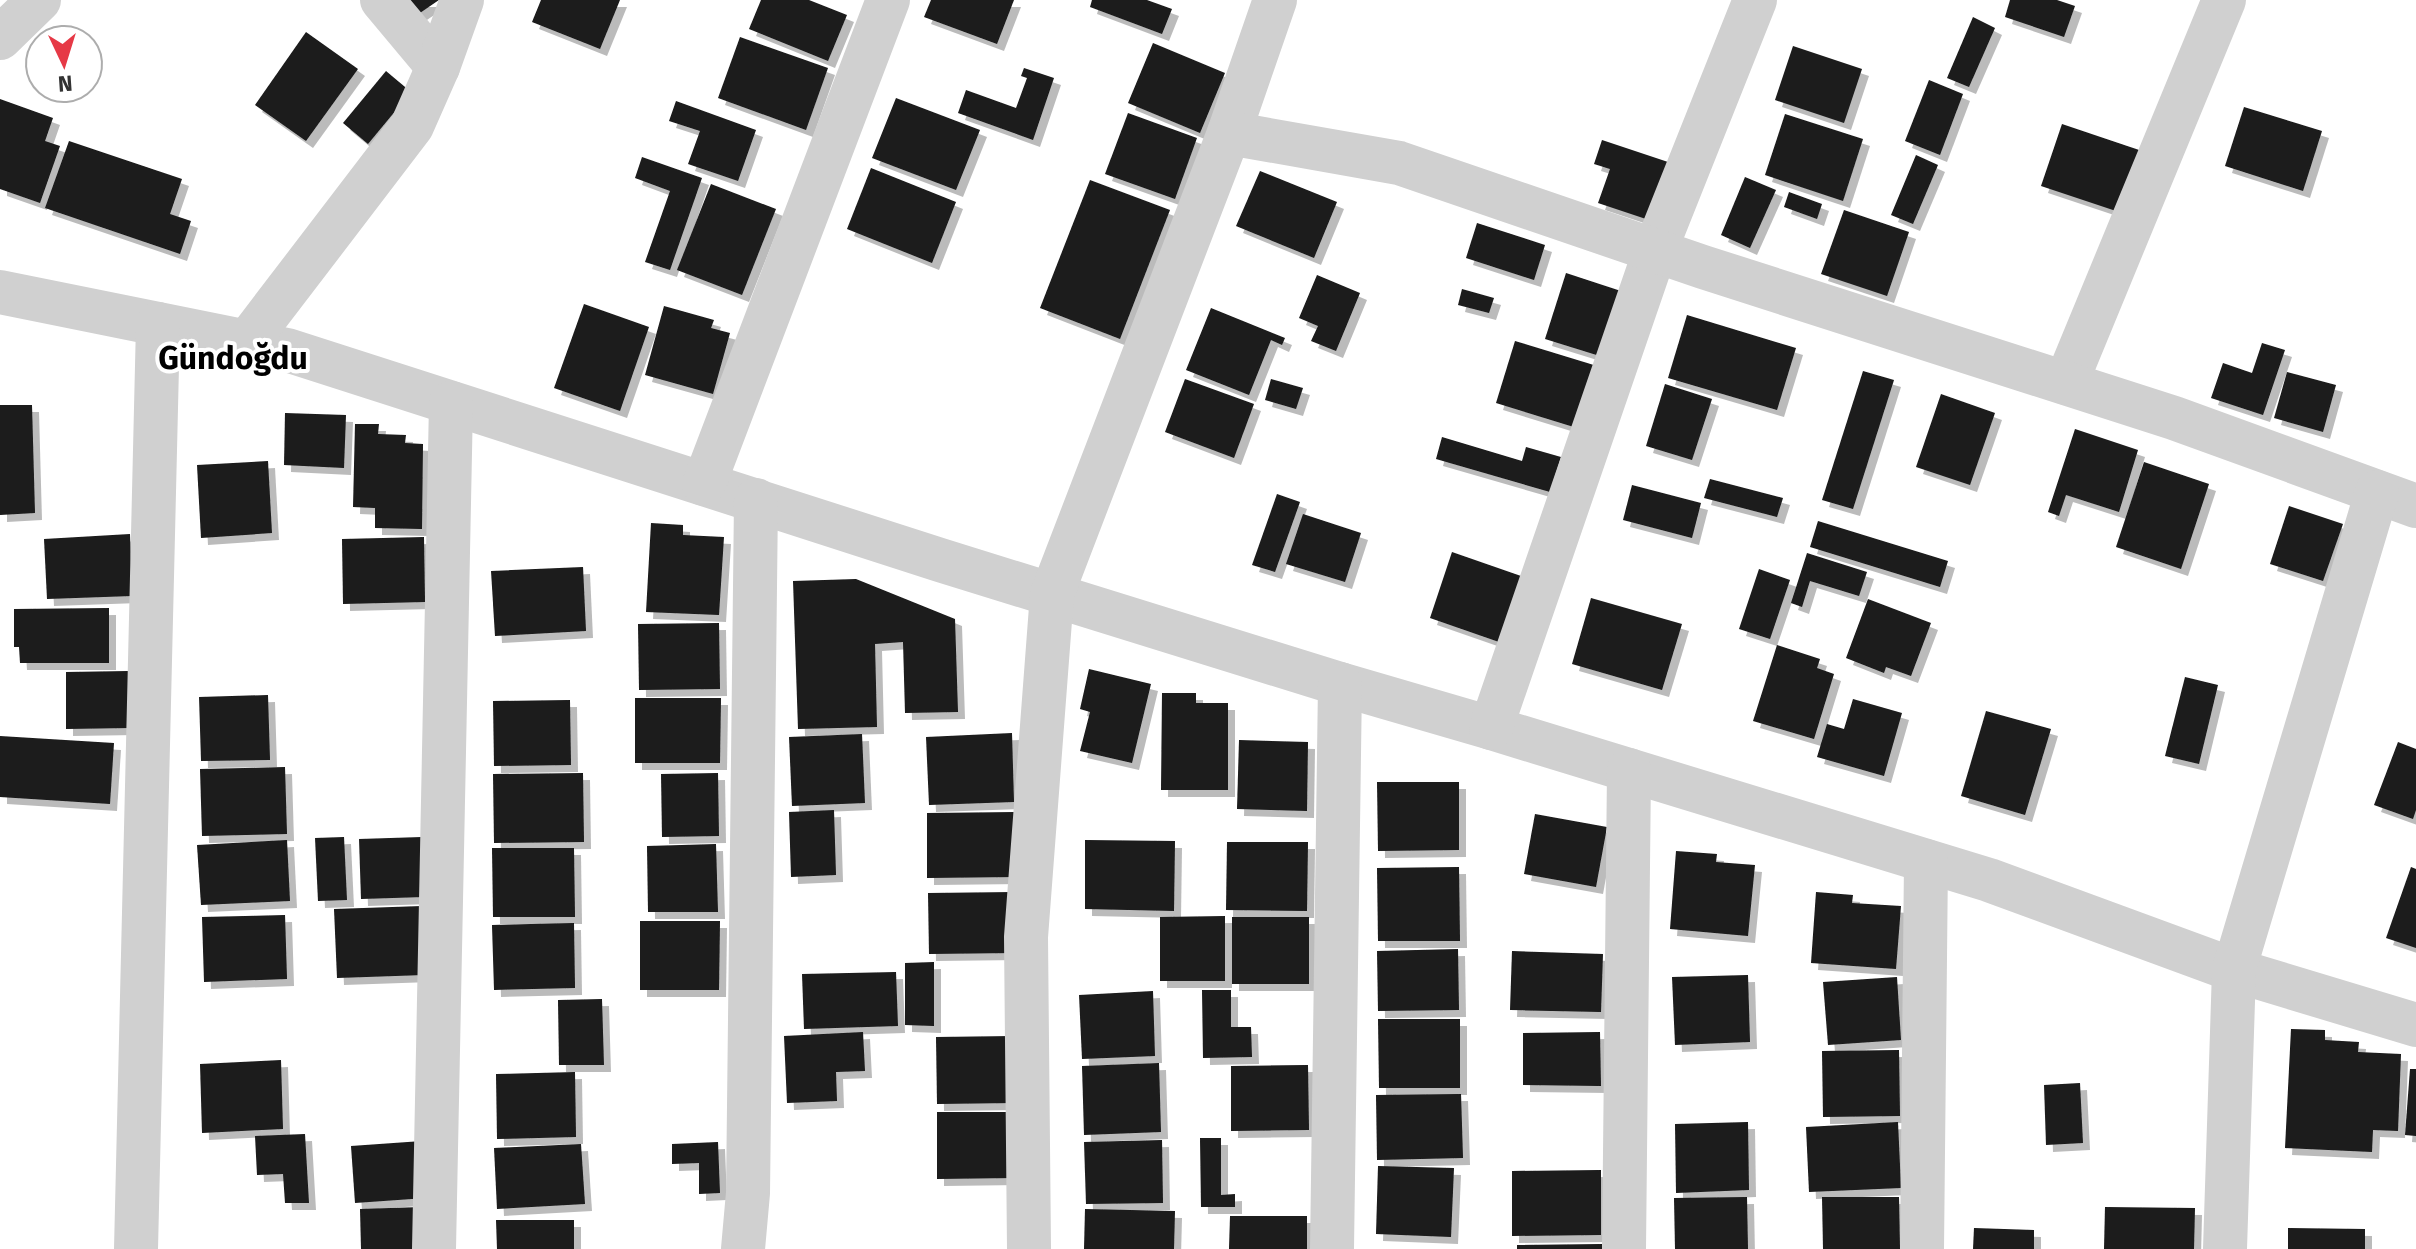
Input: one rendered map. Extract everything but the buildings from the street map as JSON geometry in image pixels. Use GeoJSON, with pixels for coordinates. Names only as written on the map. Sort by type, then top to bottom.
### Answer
{"type":"FeatureCollection","features":[{"type":"Feature","properties":{"kind":"street"},"geometry":{"type":"LineString","coordinates":[[0,38],[39,0]]}},
{"type":"Feature","properties":{"kind":"street"},"geometry":{"type":"LineString","coordinates":[[382,0],[438,67]]}},
{"type":"Feature","properties":{"kind":"street"},"geometry":{"type":"LineString","coordinates":[[247,342],[412,126],[438,67],[462,0]]}},
{"type":"Feature","properties":{"kind":"street"},"geometry":{"type":"LineString","coordinates":[[704,484],[888,0]]}},
{"type":"Feature","properties":{"kind":"street"},"geometry":{"type":"LineString","coordinates":[[1029,1249],[1026,937],[1052,594],[1229,133],[1275,0]]}},
{"type":"Feature","properties":{"kind":"street"},"geometry":{"type":"LineString","coordinates":[[1491,728],[1655,251],[1755,0]]}},
{"type":"Feature","properties":{"kind":"street"},"geometry":{"type":"LineString","coordinates":[[2066,383],[2224,0]]}},
{"type":"Feature","properties":{"kind":"street"},"geometry":{"type":"LineString","coordinates":[[1229,133],[1399,163],[1655,251],[2174,418],[2396,499],[2234,970],[2225,1249]]}},
{"type":"Feature","properties":{"kind":"street"},"geometry":{"type":"LineString","coordinates":[[0,292],[287,350],[1340,684],[1989,880],[2234,970],[2416,1025]]}},
{"type":"Feature","properties":{"kind":"street"},"geometry":{"type":"LineString","coordinates":[[136,1249],[158,324]]}},
{"type":"Feature","properties":{"kind":"street"},"geometry":{"type":"LineString","coordinates":[[434,1249],[451,403]]}},
{"type":"Feature","properties":{"kind":"street"},"geometry":{"type":"LineString","coordinates":[[743,1249],[748,1193],[756,500]]}},
{"type":"Feature","properties":{"kind":"street"},"geometry":{"type":"LineString","coordinates":[[1332,1249],[1340,684]]}},
{"type":"Feature","properties":{"kind":"street"},"geometry":{"type":"LineString","coordinates":[[1624,1249],[1629,770]]}},
{"type":"Feature","properties":{"kind":"street"},"geometry":{"type":"LineString","coordinates":[[1922,1249],[1926,861]]}},
{"type":"Feature","properties":{"kind":"district","name":"Gündoğdu"},"geometry":{"type":"Point","coordinates":[233,358]}}]}
